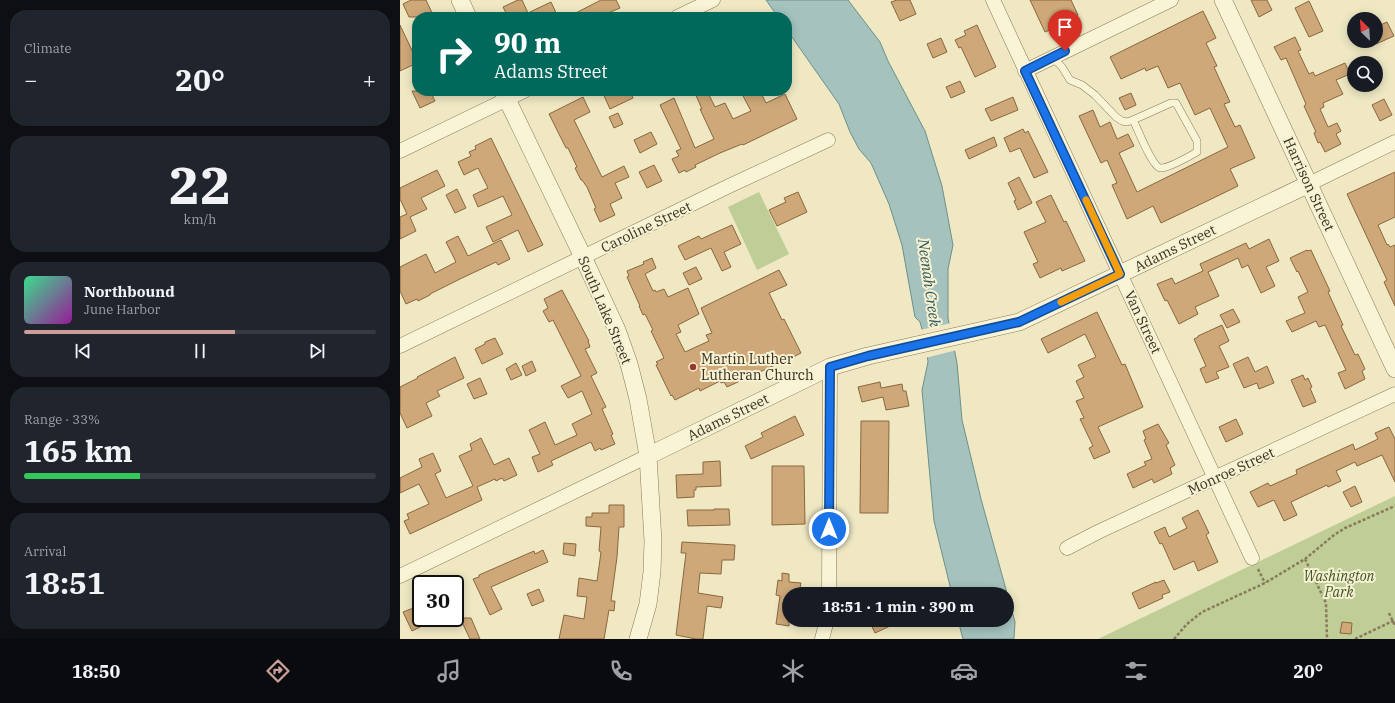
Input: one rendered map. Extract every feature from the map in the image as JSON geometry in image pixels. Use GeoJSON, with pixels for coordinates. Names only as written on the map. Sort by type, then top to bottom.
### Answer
{"type":"FeatureCollection","features":[{"type":"Feature","properties":{"kind":"street"},"geometry":{"type":"LineString","coordinates":[[460,0],[466,12]]}},
{"type":"Feature","properties":{"kind":"street"},"geometry":{"type":"LineString","coordinates":[[688,12],[713,0]]}},
{"type":"Feature","properties":{"kind":"street","name":"Van Street"},"geometry":{"type":"LineString","coordinates":[[992,0],[1254,561]]}},
{"type":"Feature","properties":{"kind":"street"},"geometry":{"type":"LineString","coordinates":[[1025,71],[1171,0]]}},
{"type":"Feature","properties":{"kind":"street","name":"Harrison Street"},"geometry":{"type":"LineString","coordinates":[[1223,0],[1395,369]]}},
{"type":"Feature","properties":{"kind":"street"},"geometry":{"type":"LineString","coordinates":[[400,151],[503,96]]}},
{"type":"Feature","properties":{"kind":"street","name":"South Lake Street"},"geometry":{"type":"LineString","coordinates":[[505,96],[617,330],[629,364],[638,398],[648,456],[653,541],[652,572],[648,604],[638,639]]}},
{"type":"Feature","properties":{"kind":"street","name":"Caroline Street"},"geometry":{"type":"LineString","coordinates":[[400,346],[828,140]]}},
{"type":"Feature","properties":{"kind":"street","name":"Adams Street"},"geometry":{"type":"LineString","coordinates":[[400,576],[830,367],[921,344],[1019,322],[1395,142]]}},
{"type":"Feature","properties":{"kind":"street"},"geometry":{"type":"LineString","coordinates":[[829,587],[830,367]]}},
{"type":"Feature","properties":{"kind":"street","name":"Monroe Street"},"geometry":{"type":"LineString","coordinates":[[1067,548],[1098,532],[1395,394]]}},
{"type":"Feature","properties":{"kind":"street"},"geometry":{"type":"LineString","coordinates":[[822,639],[825,627]]}},
{"type":"Feature","properties":{"kind":"lane"},"geometry":{"type":"LineString","coordinates":[[1052,57],[1062,67],[1070,80],[1082,85],[1095,95],[1116,117],[1122,121],[1127,122],[1171,103],[1176,103],[1197,141],[1197,152],[1166,167],[1160,168],[1154,164],[1133,120]]}},
{"type":"Feature","properties":{"kind":"path"},"geometry":{"type":"LineString","coordinates":[[1174,639],[1186,624],[1202,612],[1265,583],[1306,559],[1334,535],[1345,528],[1395,506]]}},
{"type":"Feature","properties":{"kind":"path"},"geometry":{"type":"LineString","coordinates":[[1306,559],[1326,603],[1327,639]]}},
{"type":"Feature","properties":{"kind":"path"},"geometry":{"type":"LineString","coordinates":[[1254,561],[1265,583]]}},
{"type":"Feature","properties":{"kind":"path"},"geometry":{"type":"LineString","coordinates":[[1389,614],[1394,621],[1395,626]]}},
{"type":"Feature","properties":{"kind":"path"},"geometry":{"type":"LineString","coordinates":[[1355,639],[1394,621]]}},
{"type":"Feature","properties":{"kind":"green space"},"geometry":{"type":"Polygon","coordinates":[[[759,192],[789,254],[757,270],[728,207],[759,192]]]}},
{"type":"Feature","properties":{"kind":"green space","name":"Washington Park"},"geometry":{"type":"Polygon","coordinates":[[[1395,496],[1395,639],[1098,639],[1395,496]]]}},
{"type":"Feature","properties":{"kind":"water","name":"Neenah Creek"},"geometry":{"type":"Polygon","coordinates":[[[766,0],[848,0],[880,42],[888,61],[925,131],[942,186],[953,245],[948,269],[948,318],[957,363],[962,420],[981,499],[1005,587],[950,587],[934,521],[922,390],[928,362],[926,344],[920,322],[915,317],[902,245],[889,204],[871,163],[859,149],[850,132],[839,104],[792,37],[792,12],[774,12],[766,0]]]}},
{"type":"Feature","properties":{"kind":"water"},"geometry":{"type":"Polygon","coordinates":[[[1014,618],[1015,622],[1014,639],[963,639],[960,627],[1014,627],[1014,618]]]}},
{"type":"Feature","properties":{"kind":"pier"},"geometry":{"type":"Polygon","coordinates":[[[951,323],[957,350],[925,358],[920,330],[951,323]]]}},
{"type":"Feature","properties":{"kind":"building"},"geometry":{"type":"Polygon","coordinates":[[[411,0],[426,0],[432,12],[412,12],[412,17],[409,17],[403,4],[411,0]]]}},
{"type":"Feature","properties":{"kind":"building"},"geometry":{"type":"Polygon","coordinates":[[[518,0],[522,0],[528,12],[506,12],[503,7],[518,0]]]}},
{"type":"Feature","properties":{"kind":"building"},"geometry":{"type":"Polygon","coordinates":[[[601,0],[616,0],[620,8],[611,12],[578,12],[601,0]]]}},
{"type":"Feature","properties":{"kind":"building"},"geometry":{"type":"Polygon","coordinates":[[[897,0],[910,0],[916,14],[900,21],[891,2],[897,0]]]}},
{"type":"Feature","properties":{"kind":"building"},"geometry":{"type":"Polygon","coordinates":[[[1030,0],[1071,0],[1078,15],[1067,20],[1068,22],[1045,32],[1030,0]]]}},
{"type":"Feature","properties":{"kind":"building"},"geometry":{"type":"Polygon","coordinates":[[[1251,0],[1267,0],[1272,10],[1259,17],[1251,0]]]}},
{"type":"Feature","properties":{"kind":"building"},"geometry":{"type":"Polygon","coordinates":[[[1309,1],[1323,31],[1309,37],[1295,8],[1309,1]]]}},
{"type":"Feature","properties":{"kind":"building"},"geometry":{"type":"Polygon","coordinates":[[[551,2],[556,12],[530,12],[551,2]]]}},
{"type":"Feature","properties":{"kind":"building"},"geometry":{"type":"Polygon","coordinates":[[[1203,11],[1216,38],[1206,43],[1217,66],[1214,67],[1230,102],[1224,104],[1235,127],[1240,125],[1255,158],[1230,169],[1238,186],[1203,203],[1161,223],[1153,206],[1127,219],[1112,185],[1117,183],[1107,160],[1101,163],[1079,116],[1093,110],[1100,127],[1110,122],[1117,139],[1128,134],[1134,146],[1119,153],[1137,192],[1228,147],[1210,108],[1195,115],[1180,83],[1168,88],[1158,66],[1146,71],[1145,68],[1121,79],[1110,57],[1203,11]]]}},
{"type":"Feature","properties":{"kind":"building"},"geometry":{"type":"Polygon","coordinates":[[[1387,22],[1394,36],[1383,41],[1383,24],[1387,22]]]}},
{"type":"Feature","properties":{"kind":"building"},"geometry":{"type":"Polygon","coordinates":[[[400,25],[412,50],[412,65],[400,71],[400,25]]]}},
{"type":"Feature","properties":{"kind":"building"},"geometry":{"type":"Polygon","coordinates":[[[977,25],[996,67],[975,77],[961,47],[959,48],[955,40],[966,35],[964,31],[977,25]]]}},
{"type":"Feature","properties":{"kind":"building"},"geometry":{"type":"Polygon","coordinates":[[[1295,37],[1301,50],[1298,51],[1309,74],[1313,72],[1315,76],[1345,63],[1347,67],[1347,75],[1336,80],[1343,94],[1323,103],[1324,107],[1320,109],[1328,127],[1337,123],[1341,131],[1336,134],[1341,144],[1325,152],[1320,142],[1318,143],[1314,133],[1316,132],[1304,106],[1306,104],[1286,58],[1281,60],[1274,47],[1295,37]]]}},
{"type":"Feature","properties":{"kind":"building"},"geometry":{"type":"Polygon","coordinates":[[[941,38],[947,52],[933,58],[927,44],[941,38]]]}},
{"type":"Feature","properties":{"kind":"building"},"geometry":{"type":"Polygon","coordinates":[[[960,81],[965,92],[951,98],[946,87],[960,81]]]}},
{"type":"Feature","properties":{"kind":"building"},"geometry":{"type":"Polygon","coordinates":[[[1131,93],[1136,105],[1125,110],[1119,98],[1131,93]]]}},
{"type":"Feature","properties":{"kind":"building"},"geometry":{"type":"Polygon","coordinates":[[[414,96],[432,96],[435,101],[420,108],[414,96]]]}},
{"type":"Feature","properties":{"kind":"building"},"geometry":{"type":"Polygon","coordinates":[[[604,96],[632,96],[633,98],[610,109],[604,96]]]}},
{"type":"Feature","properties":{"kind":"building"},"geometry":{"type":"Polygon","coordinates":[[[696,96],[710,96],[715,107],[725,103],[733,119],[751,111],[743,96],[762,96],[766,103],[781,96],[786,96],[797,119],[743,145],[742,144],[720,153],[695,165],[696,167],[686,172],[685,170],[679,173],[672,159],[679,156],[676,151],[681,149],[660,105],[674,98],[695,148],[714,139],[700,109],[702,109],[696,96]]]}},
{"type":"Feature","properties":{"kind":"building"},"geometry":{"type":"Polygon","coordinates":[[[583,97],[590,112],[574,120],[602,177],[624,166],[629,177],[615,183],[622,198],[610,204],[615,215],[600,222],[587,187],[581,180],[568,148],[566,148],[549,114],[583,97]]]}},
{"type":"Feature","properties":{"kind":"building"},"geometry":{"type":"Polygon","coordinates":[[[1013,97],[1018,110],[991,121],[985,109],[1013,97]]]}},
{"type":"Feature","properties":{"kind":"building"},"geometry":{"type":"Polygon","coordinates":[[[1384,99],[1392,115],[1380,121],[1372,105],[1384,99]]]}},
{"type":"Feature","properties":{"kind":"building"},"geometry":{"type":"Polygon","coordinates":[[[618,113],[623,124],[614,128],[609,117],[618,113]]]}},
{"type":"Feature","properties":{"kind":"building"},"geometry":{"type":"Polygon","coordinates":[[[1023,129],[1025,133],[1028,131],[1048,172],[1034,178],[1020,148],[1010,152],[1004,138],[1023,129]]]}},
{"type":"Feature","properties":{"kind":"building"},"geometry":{"type":"Polygon","coordinates":[[[651,132],[657,144],[640,153],[634,140],[651,132]]]}},
{"type":"Feature","properties":{"kind":"building"},"geometry":{"type":"Polygon","coordinates":[[[994,137],[997,146],[969,159],[965,150],[994,137]]]}},
{"type":"Feature","properties":{"kind":"building"},"geometry":{"type":"Polygon","coordinates":[[[491,138],[543,245],[528,252],[518,230],[493,242],[486,227],[512,215],[503,196],[478,207],[473,195],[488,188],[478,168],[464,175],[458,162],[471,156],[469,152],[476,149],[475,146],[491,138]]]}},
{"type":"Feature","properties":{"kind":"building"},"geometry":{"type":"Polygon","coordinates":[[[654,165],[662,181],[647,188],[639,172],[654,165]]]}},
{"type":"Feature","properties":{"kind":"building"},"geometry":{"type":"Polygon","coordinates":[[[437,170],[445,186],[421,198],[427,209],[410,217],[416,231],[400,239],[400,217],[407,214],[400,199],[400,188],[437,170]]]}},
{"type":"Feature","properties":{"kind":"building"},"geometry":{"type":"Polygon","coordinates":[[[1395,172],[1395,217],[1378,225],[1387,245],[1388,244],[1390,247],[1395,245],[1395,306],[1384,282],[1387,280],[1347,194],[1395,172]]]}},
{"type":"Feature","properties":{"kind":"building"},"geometry":{"type":"Polygon","coordinates":[[[1019,177],[1032,203],[1018,210],[1014,201],[1016,200],[1008,183],[1019,177]]]}},
{"type":"Feature","properties":{"kind":"building"},"geometry":{"type":"Polygon","coordinates":[[[457,189],[466,208],[455,213],[446,195],[457,189]]]}},
{"type":"Feature","properties":{"kind":"building"},"geometry":{"type":"Polygon","coordinates":[[[798,192],[807,212],[777,226],[769,210],[786,202],[784,198],[798,192]]]}},
{"type":"Feature","properties":{"kind":"building"},"geometry":{"type":"Polygon","coordinates":[[[1051,195],[1064,222],[1066,221],[1085,261],[1062,271],[1061,268],[1040,278],[1033,264],[1038,262],[1024,232],[1046,222],[1036,202],[1051,195]]]}},
{"type":"Feature","properties":{"kind":"building"},"geometry":{"type":"Polygon","coordinates":[[[732,225],[741,244],[724,252],[731,267],[722,271],[711,248],[685,260],[678,246],[699,236],[701,239],[732,225]]]}},
{"type":"Feature","properties":{"kind":"building"},"geometry":{"type":"Polygon","coordinates":[[[458,236],[468,256],[501,240],[510,259],[498,265],[496,262],[418,301],[417,299],[406,304],[400,291],[400,267],[426,254],[435,273],[456,262],[446,242],[458,236]]]}},
{"type":"Feature","properties":{"kind":"building"},"geometry":{"type":"Polygon","coordinates":[[[1269,239],[1279,261],[1266,267],[1275,286],[1261,293],[1248,265],[1242,268],[1238,258],[1208,272],[1219,296],[1195,307],[1198,314],[1179,324],[1157,284],[1172,278],[1175,284],[1203,271],[1200,264],[1246,243],[1249,249],[1269,239]]]}},
{"type":"Feature","properties":{"kind":"building"},"geometry":{"type":"Polygon","coordinates":[[[1307,250],[1311,250],[1330,291],[1328,292],[1343,325],[1341,326],[1355,355],[1358,354],[1365,369],[1362,371],[1365,379],[1345,389],[1338,373],[1346,370],[1325,325],[1319,327],[1316,321],[1292,332],[1286,321],[1305,313],[1298,297],[1308,292],[1290,258],[1307,250]]]}},
{"type":"Feature","properties":{"kind":"building"},"geometry":{"type":"Polygon","coordinates":[[[652,258],[656,268],[645,274],[653,291],[655,290],[656,292],[664,289],[668,297],[688,288],[699,314],[678,325],[681,332],[676,334],[685,352],[709,341],[706,335],[712,333],[701,308],[779,270],[787,285],[769,293],[782,320],[784,319],[801,353],[776,366],[775,365],[727,387],[724,382],[721,383],[720,381],[700,391],[699,388],[675,400],[672,395],[671,396],[656,365],[658,364],[656,362],[664,358],[651,331],[653,330],[645,314],[643,315],[627,277],[629,276],[627,271],[644,264],[643,262],[652,258]]]}},
{"type":"Feature","properties":{"kind":"building"},"geometry":{"type":"Polygon","coordinates":[[[696,267],[702,279],[689,285],[683,273],[696,267]]]}},
{"type":"Feature","properties":{"kind":"building"},"geometry":{"type":"Polygon","coordinates":[[[562,290],[589,341],[590,347],[585,349],[597,373],[591,376],[606,407],[602,409],[613,434],[611,435],[615,444],[595,451],[591,442],[551,461],[553,465],[538,472],[532,457],[540,454],[529,430],[545,422],[555,445],[577,435],[572,424],[592,414],[582,391],[568,398],[561,386],[581,376],[553,320],[549,322],[543,311],[548,308],[544,299],[562,290]]]}},
{"type":"Feature","properties":{"kind":"building"},"geometry":{"type":"Polygon","coordinates":[[[1233,309],[1240,322],[1227,328],[1220,315],[1233,309]]]}},
{"type":"Feature","properties":{"kind":"building"},"geometry":{"type":"Polygon","coordinates":[[[1097,312],[1122,365],[1125,364],[1143,407],[1098,427],[1110,452],[1094,459],[1089,448],[1093,446],[1080,419],[1084,418],[1076,401],[1084,398],[1076,381],[1084,377],[1078,365],[1096,357],[1085,334],[1048,353],[1041,339],[1097,312]]]}},
{"type":"Feature","properties":{"kind":"building"},"geometry":{"type":"Polygon","coordinates":[[[1222,325],[1229,341],[1219,346],[1229,367],[1216,372],[1219,378],[1206,383],[1200,369],[1206,366],[1194,339],[1222,325]]]}},
{"type":"Feature","properties":{"kind":"building"},"geometry":{"type":"Polygon","coordinates":[[[495,338],[503,354],[482,364],[475,349],[485,344],[485,342],[495,338]]]}},
{"type":"Feature","properties":{"kind":"building"},"geometry":{"type":"Polygon","coordinates":[[[455,357],[464,378],[437,391],[440,396],[426,403],[432,416],[407,428],[400,413],[400,387],[455,357]]]}},
{"type":"Feature","properties":{"kind":"building"},"geometry":{"type":"Polygon","coordinates":[[[1248,357],[1255,372],[1267,366],[1274,383],[1259,389],[1257,383],[1244,388],[1233,364],[1248,357]]]}},
{"type":"Feature","properties":{"kind":"building"},"geometry":{"type":"Polygon","coordinates":[[[532,361],[536,371],[526,376],[522,366],[532,361]]]}},
{"type":"Feature","properties":{"kind":"building"},"geometry":{"type":"Polygon","coordinates":[[[516,363],[522,375],[511,380],[506,369],[516,363]]]}},
{"type":"Feature","properties":{"kind":"building"},"geometry":{"type":"Polygon","coordinates":[[[1303,375],[1305,380],[1308,378],[1312,387],[1310,388],[1316,402],[1303,407],[1291,380],[1303,375]]]}},
{"type":"Feature","properties":{"kind":"building"},"geometry":{"type":"Polygon","coordinates":[[[480,378],[487,394],[474,399],[467,384],[480,378]]]}},
{"type":"Feature","properties":{"kind":"building"},"geometry":{"type":"Polygon","coordinates":[[[880,382],[881,388],[902,384],[903,391],[906,391],[909,406],[886,410],[883,397],[862,402],[858,387],[880,382]]]}},
{"type":"Feature","properties":{"kind":"building"},"geometry":{"type":"Polygon","coordinates":[[[795,416],[804,435],[751,459],[745,446],[763,437],[761,433],[795,416]]]}},
{"type":"Feature","properties":{"kind":"building"},"geometry":{"type":"Polygon","coordinates":[[[1236,419],[1243,434],[1226,442],[1219,427],[1236,419]]]}},
{"type":"Feature","properties":{"kind":"building"},"geometry":{"type":"Polygon","coordinates":[[[861,421],[889,421],[888,513],[860,513],[861,421]]]}},
{"type":"Feature","properties":{"kind":"building"},"geometry":{"type":"Polygon","coordinates":[[[1158,424],[1169,443],[1166,445],[1175,465],[1170,468],[1172,474],[1154,483],[1152,479],[1133,488],[1127,474],[1146,465],[1144,462],[1152,459],[1144,440],[1146,439],[1143,431],[1158,424]]]}},
{"type":"Feature","properties":{"kind":"building"},"geometry":{"type":"Polygon","coordinates":[[[1389,427],[1395,439],[1395,482],[1382,455],[1357,466],[1355,462],[1336,471],[1341,481],[1328,487],[1327,485],[1291,502],[1297,515],[1284,521],[1274,500],[1258,507],[1250,492],[1268,483],[1270,486],[1297,474],[1296,470],[1353,444],[1355,450],[1378,439],[1375,433],[1389,427]]]}},
{"type":"Feature","properties":{"kind":"building"},"geometry":{"type":"Polygon","coordinates":[[[481,438],[494,465],[509,458],[517,475],[504,481],[502,478],[496,481],[495,479],[477,487],[482,500],[410,534],[404,521],[409,519],[407,514],[429,504],[419,484],[400,493],[400,478],[422,467],[419,459],[433,453],[441,471],[435,474],[446,498],[473,486],[459,456],[472,450],[470,444],[481,438]]]}},
{"type":"Feature","properties":{"kind":"building"},"geometry":{"type":"Polygon","coordinates":[[[720,461],[721,486],[696,487],[696,490],[694,490],[694,497],[677,498],[676,475],[703,474],[703,462],[720,461]]]}},
{"type":"Feature","properties":{"kind":"building"},"geometry":{"type":"Polygon","coordinates":[[[772,466],[804,466],[805,524],[772,525],[772,466]]]}},
{"type":"Feature","properties":{"kind":"building"},"geometry":{"type":"Polygon","coordinates":[[[1355,486],[1362,502],[1351,507],[1343,492],[1355,486]]]}},
{"type":"Feature","properties":{"kind":"building"},"geometry":{"type":"Polygon","coordinates":[[[609,505],[624,505],[624,527],[619,527],[617,557],[611,601],[615,601],[614,611],[609,610],[604,639],[559,639],[564,615],[584,619],[587,597],[577,596],[579,578],[597,581],[601,552],[599,551],[601,527],[586,526],[586,517],[592,517],[592,513],[609,513],[609,505]]]}},
{"type":"Feature","properties":{"kind":"building"},"geometry":{"type":"Polygon","coordinates":[[[729,509],[730,525],[688,526],[687,510],[729,509]]]}},
{"type":"Feature","properties":{"kind":"building"},"geometry":{"type":"Polygon","coordinates":[[[1198,510],[1209,533],[1206,535],[1218,562],[1198,571],[1194,561],[1174,570],[1162,543],[1160,544],[1154,532],[1165,527],[1169,537],[1187,528],[1182,518],[1198,510]]]}},
{"type":"Feature","properties":{"kind":"building"},"geometry":{"type":"Polygon","coordinates":[[[682,542],[735,545],[734,560],[722,560],[721,574],[700,573],[698,593],[723,597],[721,608],[707,606],[703,639],[676,635],[686,553],[681,553],[682,542]]]}},
{"type":"Feature","properties":{"kind":"building"},"geometry":{"type":"Polygon","coordinates":[[[564,543],[576,544],[575,556],[563,554],[564,543]]]}},
{"type":"Feature","properties":{"kind":"building"},"geometry":{"type":"Polygon","coordinates":[[[543,550],[548,562],[491,587],[502,609],[490,615],[473,579],[534,551],[535,554],[543,550]]]}},
{"type":"Feature","properties":{"kind":"building"},"geometry":{"type":"Polygon","coordinates":[[[782,573],[789,574],[789,582],[801,583],[800,587],[782,587],[782,625],[776,624],[780,596],[776,595],[778,580],[782,581],[782,573]]]}},
{"type":"Feature","properties":{"kind":"building"},"geometry":{"type":"Polygon","coordinates":[[[1164,580],[1170,592],[1162,595],[1163,598],[1139,609],[1132,593],[1164,580]]]}},
{"type":"Feature","properties":{"kind":"building"},"geometry":{"type":"Polygon","coordinates":[[[539,589],[544,601],[532,606],[527,594],[539,589]]]}},
{"type":"Feature","properties":{"kind":"building"},"geometry":{"type":"Polygon","coordinates":[[[412,609],[412,627],[420,627],[412,631],[403,612],[412,609]]]}},
{"type":"Feature","properties":{"kind":"building"},"geometry":{"type":"Polygon","coordinates":[[[464,618],[471,618],[480,639],[470,639],[464,626],[464,618]]]}},
{"type":"Feature","properties":{"kind":"building"},"geometry":{"type":"Polygon","coordinates":[[[1342,622],[1352,623],[1351,634],[1340,633],[1342,622]]]}},
{"type":"Feature","properties":{"kind":"building"},"geometry":{"type":"Polygon","coordinates":[[[872,627],[888,627],[875,633],[872,627]]]}},
{"type":"Feature","properties":{"kind":"slow traffic"},"geometry":{"type":"LineString","coordinates":[[1061,302],[1120,274],[1086,200]]}},
{"type":"Feature","properties":{"kind":"place","name":"Martin Luther Lutheran Church"},"geometry":{"type":"Point","coordinates":[693,367]}},
{"type":"Feature","properties":{"kind":"route"},"geometry":{"type":"LineString","coordinates":[[829,529],[830,367],[868,356],[1019,322],[1120,274],[1025,71],[1065,51]]}}]}
